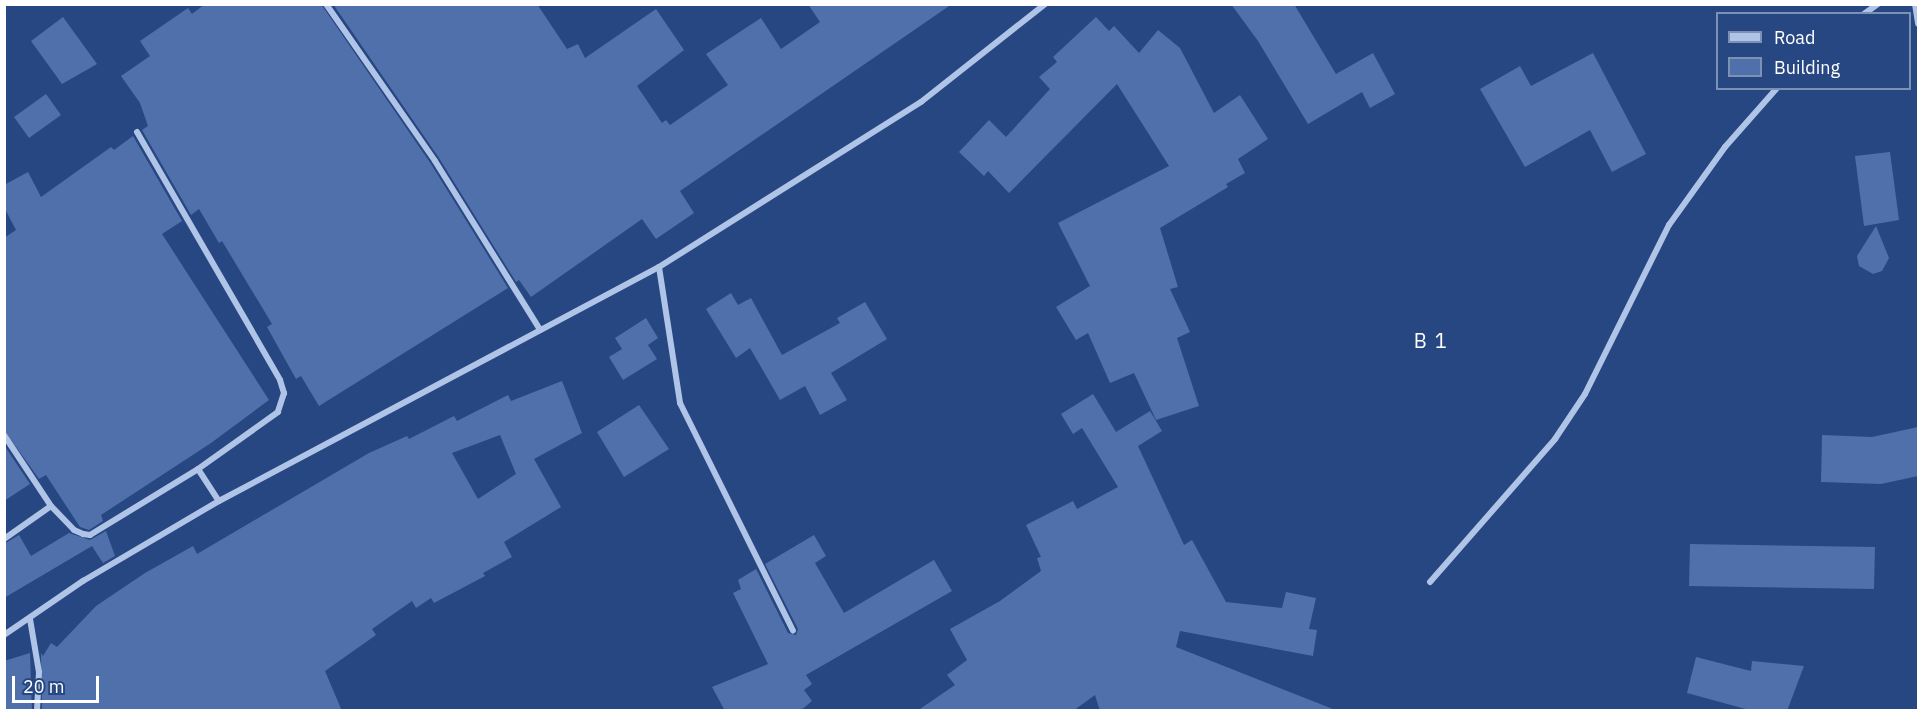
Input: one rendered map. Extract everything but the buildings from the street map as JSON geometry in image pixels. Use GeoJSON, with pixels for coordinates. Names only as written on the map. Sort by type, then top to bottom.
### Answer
{"type":"FeatureCollection","features":[{"type":"Feature","properties":{"kind":"street"},"geometry":{"type":"LineString","coordinates":[[326,4],[435,161],[540,330]]}},
{"type":"Feature","properties":{"kind":"street"},"geometry":{"type":"LineString","coordinates":[[4,635],[83,581],[219,501],[659,267],[921,102],[1045,4]]}},
{"type":"Feature","properties":{"kind":"street"},"geometry":{"type":"LineString","coordinates":[[1915,4],[1918,24]]}},
{"type":"Feature","properties":{"kind":"street"},"geometry":{"type":"LineString","coordinates":[[1430,582],[1555,439],[1585,394],[1669,225],[1725,147],[1775,90]]}},
{"type":"Feature","properties":{"kind":"street"},"geometry":{"type":"LineString","coordinates":[[4,435],[51,506],[74,530],[90,535],[198,469],[278,412],[284,393],[275,370],[137,132]]}},
{"type":"Feature","properties":{"kind":"street"},"geometry":{"type":"LineString","coordinates":[[659,267],[680,404],[793,631]]}},
{"type":"Feature","properties":{"kind":"street"},"geometry":{"type":"LineString","coordinates":[[198,469],[219,501]]}},
{"type":"Feature","properties":{"kind":"street"},"geometry":{"type":"LineString","coordinates":[[4,539],[51,506]]}},
{"type":"Feature","properties":{"kind":"street"},"geometry":{"type":"LineString","coordinates":[[30,619],[39,672],[37,711]]}},
{"type":"Feature","properties":{"kind":"district","name":"B 1"},"geometry":{"type":"Point","coordinates":[1431,340]}}]}
